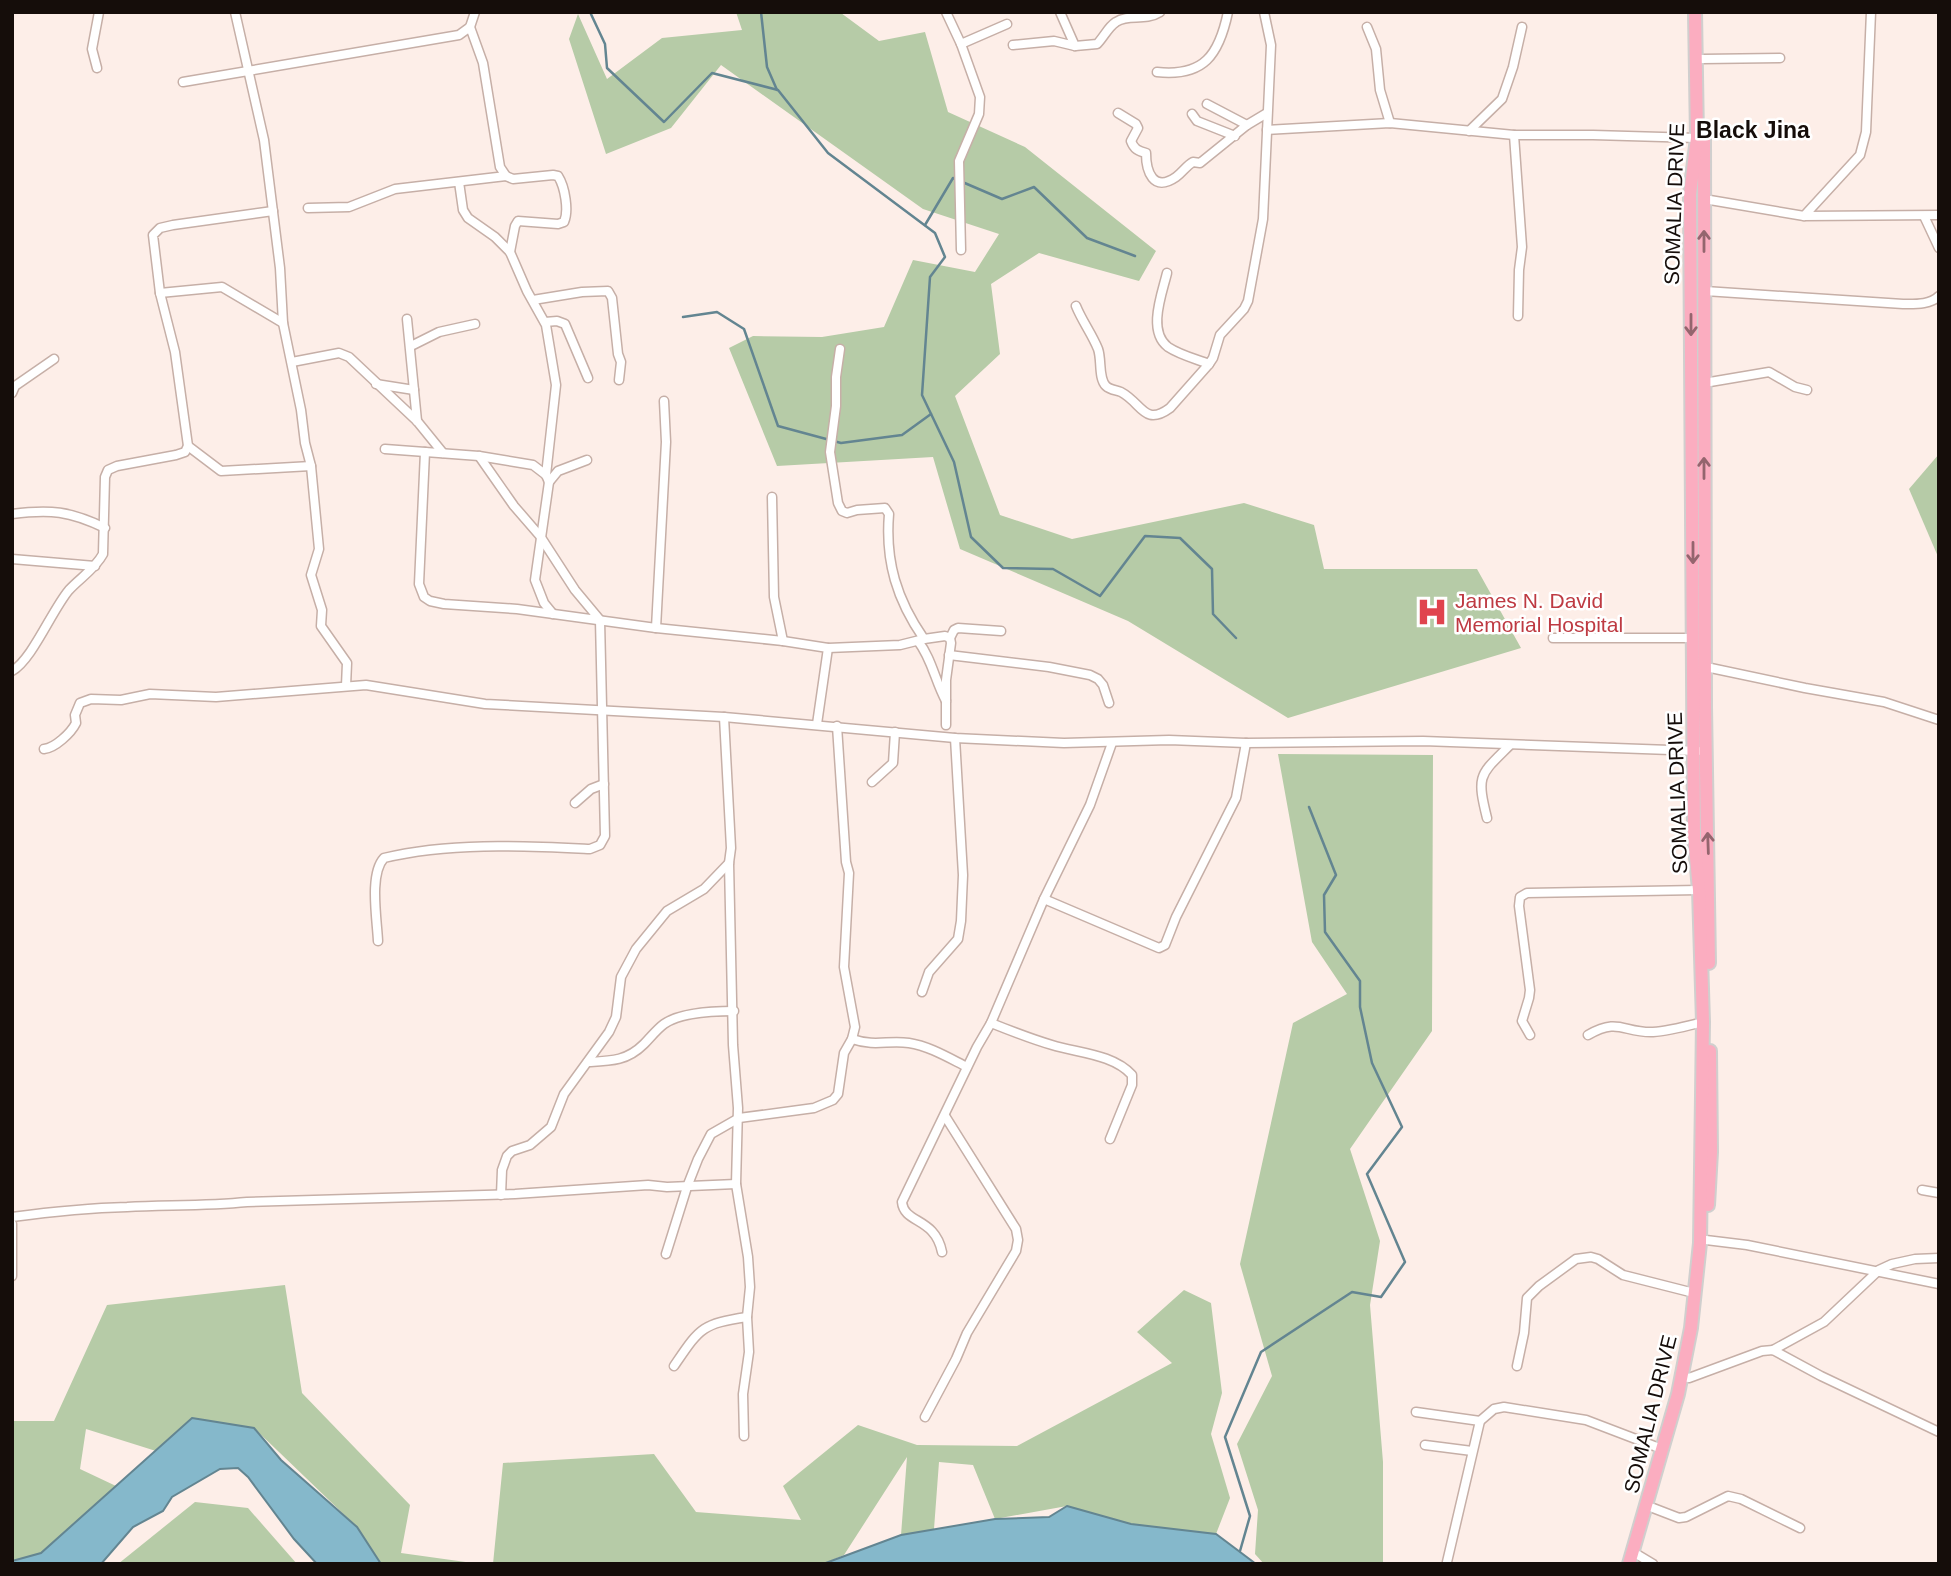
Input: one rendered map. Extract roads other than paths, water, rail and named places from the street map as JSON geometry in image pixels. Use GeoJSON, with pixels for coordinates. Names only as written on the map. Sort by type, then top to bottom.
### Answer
{"type":"FeatureCollection","features":[{"type":"Feature","properties":{"kind":"main road","name":"SOMALIA DRIVE"},"geometry":{"type":"LineString","coordinates":[[1634,1561],[1653,1508],[1685,1377],[1706,1240],[1711,1124],[1709,867],[1693,638],[1690,194],[1697,138],[1695,12]]}},
{"type":"Feature","properties":{"kind":"main road","name":"SOMALIA DRIVE"},"geometry":{"type":"LineString","coordinates":[[1634,1561],[1662,1449],[1685,1377],[1700,1243],[1703,1022],[1699,890],[1694,836],[1706,667],[1701,12]]}},
{"type":"Feature","properties":{"kind":"street"},"geometry":{"type":"LineString","coordinates":[[97,68],[92,48],[99,12]]}},
{"type":"Feature","properties":{"kind":"street"},"geometry":{"type":"LineString","coordinates":[[235,12],[264,140],[280,268],[282,323],[302,410],[304,443],[311,466],[319,549],[311,575],[323,610],[321,626],[347,663],[346,685]]}},
{"type":"Feature","properties":{"kind":"street"},"geometry":{"type":"LineString","coordinates":[[475,12],[470,27],[483,63],[495,144],[500,167],[506,177]]}},
{"type":"Feature","properties":{"kind":"street"},"geometry":{"type":"LineString","coordinates":[[946,12],[981,97],[979,114],[961,151],[961,250]]}},
{"type":"Feature","properties":{"kind":"street"},"geometry":{"type":"LineString","coordinates":[[1060,12],[1075,46]]}},
{"type":"Feature","properties":{"kind":"street"},"geometry":{"type":"LineString","coordinates":[[1013,45],[1054,41],[1075,46],[1097,44],[1117,21],[1152,17],[1160,12]]}},
{"type":"Feature","properties":{"kind":"street"},"geometry":{"type":"LineString","coordinates":[[1157,72],[1169,74],[1205,64],[1215,50],[1227,12]]}},
{"type":"Feature","properties":{"kind":"street"},"geometry":{"type":"LineString","coordinates":[[1076,306],[1099,351],[1103,382],[1107,388],[1132,400],[1144,414],[1162,414],[1170,408],[1213,358],[1220,335],[1248,301],[1263,219],[1271,45],[1264,12]]}},
{"type":"Feature","properties":{"kind":"street"},"geometry":{"type":"LineString","coordinates":[[1804,216],[1860,155],[1866,132],[1871,12]]}},
{"type":"Feature","properties":{"kind":"street"},"geometry":{"type":"LineString","coordinates":[[961,44],[1007,24]]}},
{"type":"Feature","properties":{"kind":"street"},"geometry":{"type":"LineString","coordinates":[[183,82],[459,34],[470,27]]}},
{"type":"Feature","properties":{"kind":"street"},"geometry":{"type":"LineString","coordinates":[[1367,27],[1376,49],[1380,90],[1390,123]]}},
{"type":"Feature","properties":{"kind":"street"},"geometry":{"type":"LineString","coordinates":[[1469,131],[1502,99],[1522,27]]}},
{"type":"Feature","properties":{"kind":"street"},"geometry":{"type":"LineString","coordinates":[[1702,59],[1780,58]]}},
{"type":"Feature","properties":{"kind":"street"},"geometry":{"type":"LineString","coordinates":[[1207,104],[1247,125]]}},
{"type":"Feature","properties":{"kind":"street"},"geometry":{"type":"LineString","coordinates":[[1118,113],[1136,124],[1138,128],[1131,141],[1133,146],[1146,153],[1145,168],[1149,175],[1164,182],[1172,180],[1193,162],[1200,163],[1247,125],[1267,113]]}},
{"type":"Feature","properties":{"kind":"street"},"geometry":{"type":"LineString","coordinates":[[1192,114],[1197,121],[1235,136]]}},
{"type":"Feature","properties":{"kind":"street"},"geometry":{"type":"LineString","coordinates":[[1266,130],[1390,123],[1514,135],[1697,138]]}},
{"type":"Feature","properties":{"kind":"street"},"geometry":{"type":"LineString","coordinates":[[1514,135],[1522,247],[1518,270],[1518,316]]}},
{"type":"Feature","properties":{"kind":"street"},"geometry":{"type":"LineString","coordinates":[[308,208],[349,207],[395,189],[506,177],[513,179],[558,176],[563,185],[567,217],[562,224],[519,221],[514,226],[510,251]]}},
{"type":"Feature","properties":{"kind":"street"},"geometry":{"type":"LineString","coordinates":[[459,182],[463,210],[468,218],[510,251],[520,277],[545,322],[556,385],[535,580],[544,603],[552,614]]}},
{"type":"Feature","properties":{"kind":"street"},"geometry":{"type":"LineString","coordinates":[[1704,198],[1804,216],[1939,215]]}},
{"type":"Feature","properties":{"kind":"street"},"geometry":{"type":"LineString","coordinates":[[12,670],[18,668],[69,591],[95,566],[105,548],[108,470],[176,455],[185,452],[188,446],[175,352],[160,293],[153,243],[156,231],[173,225],[272,211]]}},
{"type":"Feature","properties":{"kind":"street"},"geometry":{"type":"LineString","coordinates":[[1924,216],[1939,248]]}},
{"type":"Feature","properties":{"kind":"street"},"geometry":{"type":"LineString","coordinates":[[1167,273],[1158,319],[1160,338],[1174,350],[1209,364]]}},
{"type":"Feature","properties":{"kind":"street"},"geometry":{"type":"LineString","coordinates":[[160,293],[222,287],[282,323]]}},
{"type":"Feature","properties":{"kind":"street"},"geometry":{"type":"LineString","coordinates":[[533,300],[582,292],[608,291],[612,298],[621,362],[618,380]]}},
{"type":"Feature","properties":{"kind":"street"},"geometry":{"type":"LineString","coordinates":[[1705,291],[1903,304],[1924,303],[1939,296]]}},
{"type":"Feature","properties":{"kind":"street"},"geometry":{"type":"LineString","coordinates":[[407,319],[417,421]]}},
{"type":"Feature","properties":{"kind":"street"},"geometry":{"type":"LineString","coordinates":[[545,322],[557,321],[565,324],[588,378]]}},
{"type":"Feature","properties":{"kind":"street"},"geometry":{"type":"LineString","coordinates":[[411,346],[439,332],[475,324]]}},
{"type":"Feature","properties":{"kind":"street"},"geometry":{"type":"LineString","coordinates":[[840,349],[830,445],[833,478],[842,511],[847,513],[886,508],[889,514],[895,585],[947,703]]}},
{"type":"Feature","properties":{"kind":"street"},"geometry":{"type":"LineString","coordinates":[[292,362],[339,353],[349,357],[417,421],[443,453]]}},
{"type":"Feature","properties":{"kind":"street"},"geometry":{"type":"LineString","coordinates":[[12,393],[15,386],[54,359]]}},
{"type":"Feature","properties":{"kind":"street"},"geometry":{"type":"LineString","coordinates":[[1704,383],[1769,372],[1795,387],[1807,390]]}},
{"type":"Feature","properties":{"kind":"street"},"geometry":{"type":"LineString","coordinates":[[376,384],[414,390]]}},
{"type":"Feature","properties":{"kind":"street"},"geometry":{"type":"LineString","coordinates":[[656,628],[666,442],[664,401]]}},
{"type":"Feature","properties":{"kind":"street"},"geometry":{"type":"LineString","coordinates":[[188,446],[220,471],[311,466]]}},
{"type":"Feature","properties":{"kind":"street"},"geometry":{"type":"LineString","coordinates":[[385,449],[479,456],[533,466],[547,478]]}},
{"type":"Feature","properties":{"kind":"street"},"geometry":{"type":"LineString","coordinates":[[425,452],[419,584],[424,597],[430,601],[828,648],[888,646],[945,636],[950,638]]}},
{"type":"Feature","properties":{"kind":"street"},"geometry":{"type":"LineString","coordinates":[[378,941],[375,876],[378,864],[384,858],[512,845],[590,849],[600,845],[605,836],[600,620],[575,590],[540,537],[514,506],[479,456]]}},
{"type":"Feature","properties":{"kind":"street"},"geometry":{"type":"LineString","coordinates":[[547,478],[587,460]]}},
{"type":"Feature","properties":{"kind":"street"},"geometry":{"type":"LineString","coordinates":[[772,497],[775,597],[783,641]]}},
{"type":"Feature","properties":{"kind":"street"},"geometry":{"type":"LineString","coordinates":[[12,514],[54,511],[105,528]]}},
{"type":"Feature","properties":{"kind":"street"},"geometry":{"type":"LineString","coordinates":[[12,559],[95,566]]}},
{"type":"Feature","properties":{"kind":"street"},"geometry":{"type":"LineString","coordinates":[[946,725],[946,680],[950,638],[954,630],[1001,631]]}},
{"type":"Feature","properties":{"kind":"street"},"geometry":{"type":"LineString","coordinates":[[1553,638],[1693,638]]}},
{"type":"Feature","properties":{"kind":"street"},"geometry":{"type":"LineString","coordinates":[[817,724],[828,648]]}},
{"type":"Feature","properties":{"kind":"street"},"geometry":{"type":"LineString","coordinates":[[949,655],[1049,667],[1090,675],[1103,685],[1109,703]]}},
{"type":"Feature","properties":{"kind":"street"},"geometry":{"type":"LineString","coordinates":[[1706,667],[1884,702],[1939,720]]}},
{"type":"Feature","properties":{"kind":"street"},"geometry":{"type":"LineString","coordinates":[[44,750],[54,746],[73,728],[80,703],[91,699],[121,700],[150,694],[216,696],[366,685],[466,702],[724,717],[955,738],[1064,743],[1169,740],[1246,743],[1423,741],[1700,751]]}},
{"type":"Feature","properties":{"kind":"street"},"geometry":{"type":"LineString","coordinates":[[724,717],[731,848],[729,863],[733,1045],[738,1118],[736,1184],[750,1287],[747,1317],[749,1352],[743,1394],[744,1436]]}},
{"type":"Feature","properties":{"kind":"street"},"geometry":{"type":"LineString","coordinates":[[666,1254],[687,1186],[711,1134],[738,1118],[814,1108],[834,1100],[838,1094],[844,1053],[852,1039],[855,1019],[844,967],[849,873],[837,726]]}},
{"type":"Feature","properties":{"kind":"street"},"geometry":{"type":"LineString","coordinates":[[872,782],[893,764],[895,732]]}},
{"type":"Feature","properties":{"kind":"street"},"geometry":{"type":"LineString","coordinates":[[922,992],[929,972],[958,939],[961,921],[963,875],[955,738]]}},
{"type":"Feature","properties":{"kind":"street"},"geometry":{"type":"LineString","coordinates":[[942,1252],[933,1230],[908,1214],[902,1205],[967,1067],[991,1023],[1044,899],[1090,805],[1112,743]]}},
{"type":"Feature","properties":{"kind":"street"},"geometry":{"type":"LineString","coordinates":[[1044,899],[1159,948],[1165,946],[1181,906],[1236,798],[1246,743]]}},
{"type":"Feature","properties":{"kind":"street"},"geometry":{"type":"LineString","coordinates":[[1487,817],[1482,776],[1485,768],[1510,745]]}},
{"type":"Feature","properties":{"kind":"street"},"geometry":{"type":"LineString","coordinates":[[575,803],[604,783]]}},
{"type":"Feature","properties":{"kind":"street"},"geometry":{"type":"LineString","coordinates":[[501,1195],[502,1170],[507,1156],[530,1145],[551,1127],[564,1094],[609,1032],[616,1017],[621,977],[636,949],[667,911],[704,889],[729,863]]}},
{"type":"Feature","properties":{"kind":"street"},"geometry":{"type":"LineString","coordinates":[[1530,1035],[1522,1021],[1530,990],[1520,897],[1527,893],[1699,890]]}},
{"type":"Feature","properties":{"kind":"street"},"geometry":{"type":"LineString","coordinates":[[588,1062],[617,1061],[640,1048],[663,1024],[673,1020],[694,1014],[734,1011]]}},
{"type":"Feature","properties":{"kind":"street"},"geometry":{"type":"LineString","coordinates":[[1588,1035],[1600,1028],[1613,1026],[1653,1032],[1703,1022]]}},
{"type":"Feature","properties":{"kind":"street"},"geometry":{"type":"LineString","coordinates":[[991,1023],[1055,1046],[1096,1055],[1127,1070],[1132,1076],[1132,1085],[1110,1139]]}},
{"type":"Feature","properties":{"kind":"street"},"geometry":{"type":"LineString","coordinates":[[852,1039],[874,1045],[914,1044],[967,1067]]}},
{"type":"Feature","properties":{"kind":"street"},"geometry":{"type":"LineString","coordinates":[[925,1417],[967,1332],[1016,1251],[1018,1240],[1016,1229],[945,1116]]}},
{"type":"Feature","properties":{"kind":"street"},"geometry":{"type":"LineString","coordinates":[[12,1217],[68,1210],[129,1207],[501,1195],[648,1185],[736,1184]]}},
{"type":"Feature","properties":{"kind":"street"},"geometry":{"type":"LineString","coordinates":[[1922,1190],[1939,1193]]}},
{"type":"Feature","properties":{"kind":"street"},"geometry":{"type":"LineString","coordinates":[[12,1224],[12,1276]]}},
{"type":"Feature","properties":{"kind":"street"},"geometry":{"type":"LineString","coordinates":[[1706,1240],[1747,1245],[1939,1284]]}},
{"type":"Feature","properties":{"kind":"street"},"geometry":{"type":"LineString","coordinates":[[1685,1377],[1762,1351],[1773,1350],[1824,1322],[1879,1270],[1915,1259],[1939,1258]]}},
{"type":"Feature","properties":{"kind":"street"},"geometry":{"type":"LineString","coordinates":[[1517,1366],[1527,1298],[1576,1259],[1598,1259],[1623,1275],[1694,1293]]}},
{"type":"Feature","properties":{"kind":"street"},"geometry":{"type":"LineString","coordinates":[[674,1366],[697,1332],[717,1322],[747,1317]]}},
{"type":"Feature","properties":{"kind":"street"},"geometry":{"type":"LineString","coordinates":[[1773,1350],[1939,1432]]}},
{"type":"Feature","properties":{"kind":"street"},"geometry":{"type":"LineString","coordinates":[[1447,1562],[1480,1421],[1494,1409],[1504,1407],[1586,1420],[1662,1449]]}},
{"type":"Feature","properties":{"kind":"street"},"geometry":{"type":"LineString","coordinates":[[1416,1412],[1480,1421]]}},
{"type":"Feature","properties":{"kind":"street"},"geometry":{"type":"LineString","coordinates":[[1425,1445],[1472,1451]]}},
{"type":"Feature","properties":{"kind":"street"},"geometry":{"type":"LineString","coordinates":[[1653,1508],[1679,1518],[1686,1517],[1728,1496],[1741,1499],[1800,1528]]}},
{"type":"Feature","properties":{"kind":"street"},"geometry":{"type":"LineString","coordinates":[[1634,1561],[1653,1564]]}},
{"type":"Feature","properties":{"kind":"water"},"geometry":{"type":"Polygon","coordinates":[[[192,1418],[254,1428],[281,1460],[357,1527],[381,1564],[317,1564],[238,1468],[220,1469],[172,1497],[163,1511],[133,1527],[101,1564],[12,1564],[12,1561],[41,1553],[192,1418]]]}},
{"type":"Feature","properties":{"kind":"water"},"geometry":{"type":"Polygon","coordinates":[[[1067,1506],[1131,1524],[1216,1534],[1256,1564],[823,1564],[901,1535],[995,1519],[1049,1517],[1067,1506]]]}},
{"type":"Feature","properties":{"kind":"waterway"},"geometry":{"type":"LineString","coordinates":[[590,12],[605,44],[607,68],[664,122],[712,73],[778,90],[828,153],[935,233],[945,257],[930,277],[922,395],[954,462],[971,537],[1003,568],[1053,569],[1100,596],[1145,536],[1180,538],[1212,569],[1213,614],[1236,638]]}},
{"type":"Feature","properties":{"kind":"waterway"},"geometry":{"type":"LineString","coordinates":[[761,12],[767,67],[777,90]]}},
{"type":"Feature","properties":{"kind":"waterway"},"geometry":{"type":"LineString","coordinates":[[925,225],[953,178],[1002,199],[1034,187],[1087,238],[1135,256]]}},
{"type":"Feature","properties":{"kind":"waterway"},"geometry":{"type":"LineString","coordinates":[[683,317],[717,312],[744,329],[778,426],[841,443],[902,435],[931,414]]}},
{"type":"Feature","properties":{"kind":"waterway"},"geometry":{"type":"LineString","coordinates":[[1240,1551],[1250,1516],[1225,1437],[1261,1352],[1352,1292],[1381,1297],[1405,1262],[1367,1174],[1402,1127],[1372,1063],[1360,1007],[1360,981],[1325,932],[1324,895],[1336,875],[1309,807]]}},
{"type":"Feature","properties":{"kind":"place","name":"James N. David Memorial Hospital"},"geometry":{"type":"Point","coordinates":[1432,612]}},
{"type":"Feature","properties":{"kind":"district","name":"Black Jina"},"geometry":{"type":"Point","coordinates":[1753,130]}}]}
